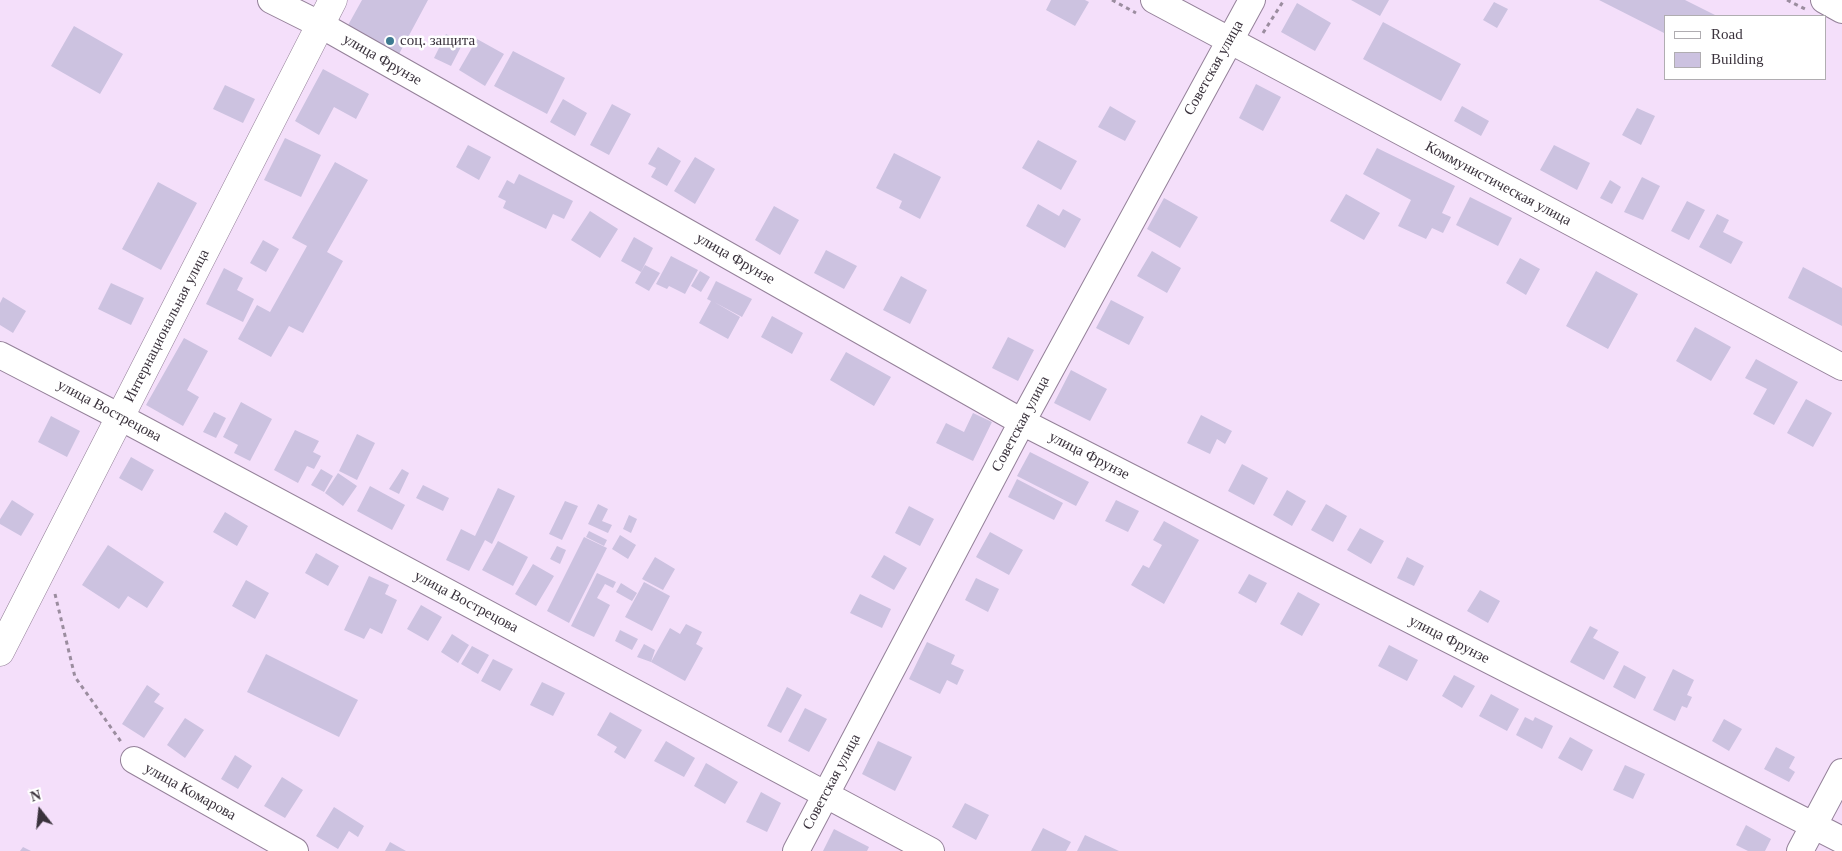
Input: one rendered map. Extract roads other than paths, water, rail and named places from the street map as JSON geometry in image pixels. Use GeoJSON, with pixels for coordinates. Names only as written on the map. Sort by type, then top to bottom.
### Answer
{"type":"FeatureCollection","features":[{"type":"Feature","properties":{"kind":"main road","name":"Интернациональная улица"},"geometry":{"type":"LineString","coordinates":[[2,643],[333,0]]}},
{"type":"Feature","properties":{"kind":"street","name":"улица Фрунзе"},"geometry":{"type":"LineString","coordinates":[[271,0],[321,25],[1022,422],[1842,840]]}},
{"type":"Feature","properties":{"kind":"street","name":"Коммунистическая улица"},"geometry":{"type":"LineString","coordinates":[[1154,0],[1842,367]]}},
{"type":"Feature","properties":{"kind":"street","name":"Советская улица"},"geometry":{"type":"LineString","coordinates":[[796,851],[1022,422],[1252,0]]}},
{"type":"Feature","properties":{"kind":"street"},"geometry":{"type":"LineString","coordinates":[[1824,0],[1842,10]]}},
{"type":"Feature","properties":{"kind":"street","name":"улица Вострецова"},"geometry":{"type":"LineString","coordinates":[[0,355],[120,417],[931,851]]}},
{"type":"Feature","properties":{"kind":"street","name":"улица Комарова"},"geometry":{"type":"LineString","coordinates":[[134,760],[295,851]]}},
{"type":"Feature","properties":{"kind":"street"},"geometry":{"type":"LineString","coordinates":[[1800,851],[1842,772]]}},
{"type":"Feature","properties":{"kind":"place","name":"соц. защита"},"geometry":{"type":"Point","coordinates":[390,41]}}]}
